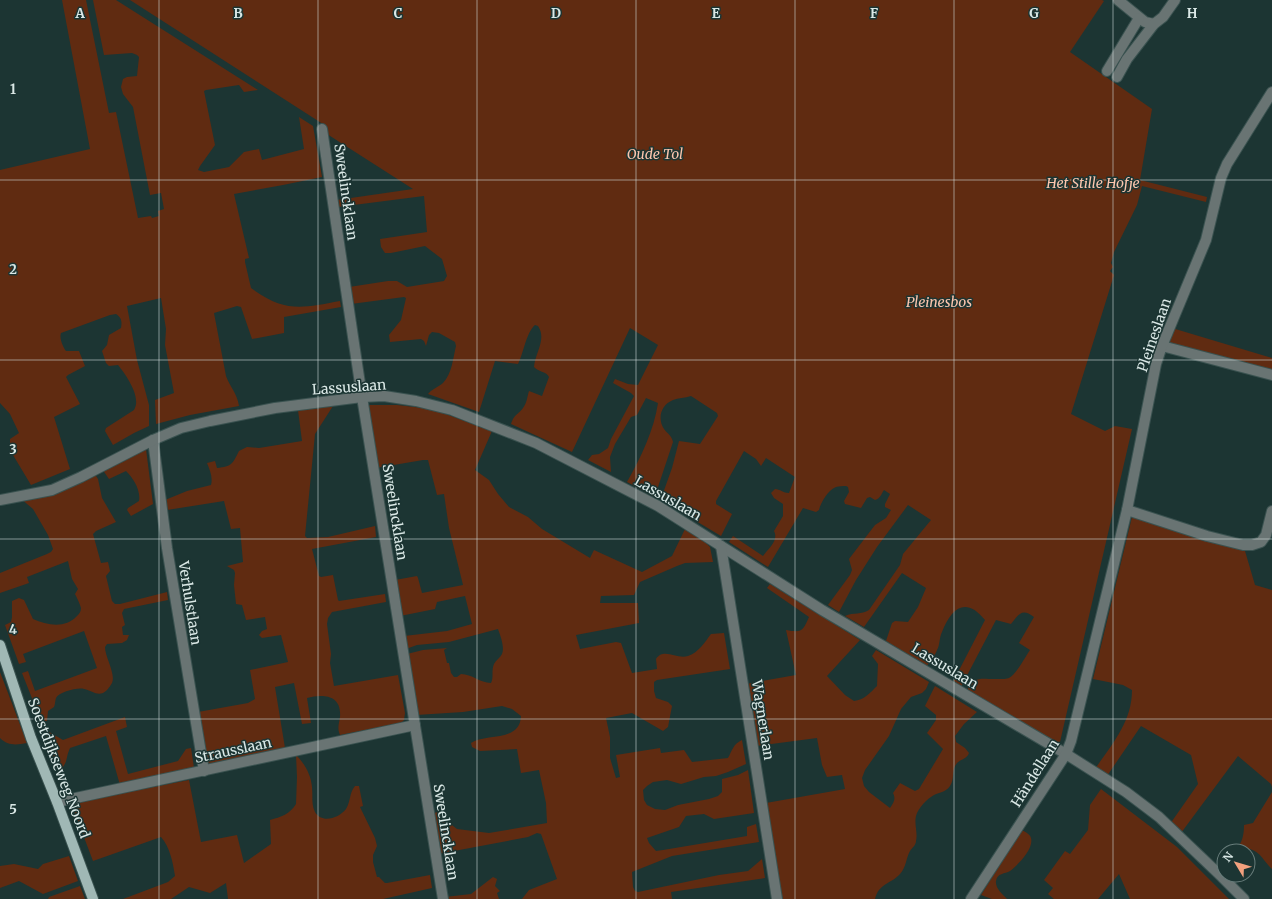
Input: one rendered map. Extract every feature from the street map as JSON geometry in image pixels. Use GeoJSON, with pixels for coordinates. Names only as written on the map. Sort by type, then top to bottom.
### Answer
{"type":"FeatureCollection","features":[{"type":"Feature","properties":{"kind":"main road","name":"Soestdijkseweg Noord"},"geometry":{"type":"LineString","coordinates":[[0,645],[31,738],[94,899]]}},
{"type":"Feature","properties":{"kind":"street"},"geometry":{"type":"LineString","coordinates":[[1118,0],[1139,18],[1145,22],[1154,24]]}},
{"type":"Feature","properties":{"kind":"street"},"geometry":{"type":"LineString","coordinates":[[1117,77],[1127,60],[1154,24],[1163,17],[1174,0]]}},
{"type":"Feature","properties":{"kind":"street"},"geometry":{"type":"LineString","coordinates":[[1107,71],[1118,54],[1130,30],[1139,18]]}},
{"type":"Feature","properties":{"kind":"street"},"geometry":{"type":"LineString","coordinates":[[1118,54],[1127,60]]}},
{"type":"Feature","properties":{"kind":"street","name":"Pleineslaan"},"geometry":{"type":"LineString","coordinates":[[1100,626],[1127,510],[1156,364],[1206,240],[1221,178],[1227,164],[1272,92]]}},
{"type":"Feature","properties":{"kind":"street","name":"Sweelincklaan"},"geometry":{"type":"LineString","coordinates":[[322,129],[362,397],[443,899]]}},
{"type":"Feature","properties":{"kind":"street"},"geometry":{"type":"LineString","coordinates":[[1162,346],[1272,375]]}},
{"type":"Feature","properties":{"kind":"street","name":"Lassuslaan"},"geometry":{"type":"LineString","coordinates":[[0,500],[52,490],[81,477],[153,440],[181,428],[275,408],[362,397],[384,396],[416,401],[452,410],[536,443],[658,506],[747,561],[822,610],[1066,754],[1126,792],[1159,817],[1222,876],[1244,899]]}},
{"type":"Feature","properties":{"kind":"street","name":"Verhulstlaan"},"geometry":{"type":"LineString","coordinates":[[153,440],[167,548],[204,771]]}},
{"type":"Feature","properties":{"kind":"street"},"geometry":{"type":"LineString","coordinates":[[1127,510],[1207,536],[1243,545],[1252,545],[1261,542],[1266,535],[1272,511]]}},
{"type":"Feature","properties":{"kind":"street","name":"Wagnerlaan"},"geometry":{"type":"LineString","coordinates":[[721,546],[777,899]]}},
{"type":"Feature","properties":{"kind":"street","name":"Händellaan"},"geometry":{"type":"LineString","coordinates":[[971,899],[1066,754],[1071,741],[1100,626]]}},
{"type":"Feature","properties":{"kind":"street","name":"Strausslaan"},"geometry":{"type":"LineString","coordinates":[[57,802],[415,725]]}},
{"type":"Feature","properties":{"kind":"green space"},"geometry":{"type":"Polygon","coordinates":[[[62,0],[86,0],[109,113],[116,112],[138,218],[151,216],[152,218],[159,216],[158,211],[164,209],[161,193],[150,195],[133,107],[123,94],[121,87],[123,79],[137,76],[139,57],[132,53],[104,55],[93,0],[116,0],[258,90],[244,92],[239,85],[204,91],[215,145],[198,170],[204,172],[229,167],[244,152],[259,149],[262,160],[304,149],[299,117],[313,126],[322,177],[234,194],[249,258],[245,259],[245,262],[251,288],[274,302],[284,305],[304,307],[340,301],[341,307],[284,317],[284,333],[252,339],[241,307],[237,306],[214,313],[226,376],[237,397],[239,406],[190,415],[156,424],[155,400],[174,393],[165,345],[166,329],[161,298],[127,306],[137,360],[149,405],[149,426],[113,445],[105,431],[106,428],[134,410],[136,405],[135,393],[129,380],[118,365],[109,366],[106,363],[102,351],[107,345],[109,335],[121,328],[120,319],[116,314],[110,315],[61,333],[61,340],[66,351],[79,351],[85,366],[66,377],[80,404],[54,417],[70,469],[31,485],[10,450],[10,439],[19,433],[10,414],[0,403],[0,170],[90,149],[62,0]]]}},
{"type":"Feature","properties":{"kind":"green space"},"geometry":{"type":"Polygon","coordinates":[[[130,0],[1104,1],[1070,52],[1152,109],[1140,180],[1207,197],[1206,202],[1142,186],[1137,205],[1114,252],[1111,263],[1113,267],[1110,271],[1114,275],[1071,414],[1105,431],[1115,426],[1132,429],[1060,742],[1058,744],[967,690],[970,685],[977,680],[1007,679],[1015,673],[1030,650],[1019,643],[1034,617],[1030,614],[1021,613],[1011,624],[996,620],[961,687],[953,682],[985,620],[972,608],[960,608],[950,617],[941,634],[939,646],[927,666],[886,641],[892,623],[895,621],[908,622],[918,607],[926,588],[902,573],[864,627],[845,616],[869,610],[900,565],[903,554],[931,520],[908,505],[877,547],[856,580],[839,612],[828,605],[850,575],[852,570],[849,559],[875,525],[886,518],[891,510],[885,507],[890,494],[884,490],[880,497],[875,500],[870,497],[867,498],[861,508],[845,504],[844,501],[849,492],[848,487],[837,487],[828,493],[821,503],[819,510],[816,512],[803,508],[768,567],[729,542],[733,536],[763,556],[774,541],[774,531],[783,516],[783,504],[774,498],[771,493],[775,489],[789,493],[795,477],[766,458],[761,466],[756,459],[744,451],[716,501],[716,504],[732,514],[721,536],[661,500],[679,441],[700,444],[718,416],[717,413],[691,396],[675,399],[669,402],[661,412],[662,425],[671,436],[673,442],[657,490],[653,496],[627,482],[646,443],[658,403],[646,398],[637,415],[631,417],[615,444],[610,457],[611,472],[588,460],[592,455],[599,454],[608,448],[611,439],[634,396],[613,383],[615,379],[628,384],[638,385],[658,345],[630,328],[572,452],[511,424],[512,420],[524,406],[529,391],[542,396],[549,377],[534,367],[541,341],[538,326],[535,325],[529,333],[518,364],[495,361],[479,412],[428,394],[446,379],[452,366],[456,346],[455,342],[439,333],[432,332],[429,335],[426,346],[424,341],[421,339],[390,342],[389,335],[401,320],[406,298],[404,297],[351,304],[349,287],[397,281],[407,287],[444,281],[447,276],[442,259],[425,246],[391,253],[385,253],[381,247],[380,239],[427,232],[424,196],[338,207],[337,200],[413,189],[327,134],[326,126],[130,0]]]}},
{"type":"Feature","properties":{"kind":"green space"},"geometry":{"type":"Polygon","coordinates":[[[1172,328],[1272,358],[1272,371],[1170,343],[1167,341],[1172,328]]]}},
{"type":"Feature","properties":{"kind":"green space"},"geometry":{"type":"Polygon","coordinates":[[[370,405],[397,405],[432,409],[492,431],[475,470],[489,480],[509,507],[528,517],[542,529],[590,558],[594,550],[642,572],[672,556],[685,529],[710,547],[713,562],[685,563],[677,566],[640,582],[634,595],[601,596],[600,603],[638,603],[639,623],[576,635],[580,649],[616,642],[621,643],[632,673],[657,669],[656,659],[663,654],[684,657],[692,655],[701,647],[711,634],[724,633],[730,669],[657,680],[654,682],[656,698],[668,702],[672,706],[668,727],[663,731],[632,713],[606,718],[610,737],[610,758],[616,778],[620,777],[616,755],[660,748],[661,753],[684,750],[692,762],[728,758],[735,746],[742,740],[746,764],[716,776],[704,777],[681,784],[667,780],[653,782],[643,790],[644,800],[647,805],[655,809],[665,810],[678,805],[709,799],[718,796],[722,792],[722,779],[738,775],[748,770],[754,813],[714,819],[704,814],[686,816],[679,827],[647,838],[649,843],[656,851],[747,836],[747,827],[756,824],[759,842],[672,856],[632,872],[633,887],[635,891],[638,892],[719,875],[748,871],[762,859],[765,878],[671,892],[672,899],[522,899],[529,890],[557,879],[541,834],[537,833],[528,837],[438,854],[431,813],[442,812],[448,822],[457,829],[489,833],[547,823],[546,803],[539,770],[521,773],[517,749],[480,751],[472,747],[471,743],[477,740],[508,734],[515,730],[519,725],[521,716],[512,709],[502,706],[463,712],[416,715],[407,654],[423,650],[447,648],[444,650],[447,663],[449,663],[451,673],[454,677],[465,674],[483,682],[491,683],[493,667],[502,654],[503,645],[498,629],[449,642],[417,645],[406,649],[404,636],[447,631],[472,624],[465,596],[437,602],[435,609],[400,616],[395,580],[417,576],[422,593],[463,585],[449,528],[444,494],[437,495],[428,460],[376,468],[367,407],[370,405]]]}},
{"type":"Feature","properties":{"kind":"green space"},"geometry":{"type":"Polygon","coordinates":[[[333,406],[315,434],[305,536],[307,538],[328,537],[375,526],[376,537],[312,549],[319,576],[333,575],[339,601],[385,594],[386,602],[332,612],[328,618],[327,624],[331,654],[330,663],[334,686],[398,675],[405,713],[404,720],[401,723],[340,735],[338,728],[340,709],[338,704],[330,697],[319,696],[307,698],[311,723],[302,724],[294,683],[275,687],[285,748],[209,765],[206,764],[198,712],[248,703],[255,699],[250,670],[288,662],[281,635],[262,638],[259,635],[262,631],[267,629],[265,617],[246,620],[242,605],[236,604],[234,585],[235,573],[234,570],[227,566],[243,562],[240,528],[231,529],[224,501],[167,510],[165,500],[187,491],[211,485],[212,482],[210,471],[207,463],[215,461],[217,468],[226,466],[233,462],[239,451],[247,447],[259,448],[302,441],[298,410],[333,406]]]}},
{"type":"Feature","properties":{"kind":"green space"},"geometry":{"type":"Polygon","coordinates":[[[144,446],[146,449],[153,504],[131,516],[127,510],[128,508],[139,501],[138,489],[134,481],[126,471],[109,479],[100,466],[144,446]]]}},
{"type":"Feature","properties":{"kind":"green space"},"geometry":{"type":"Polygon","coordinates":[[[92,470],[98,479],[102,498],[116,522],[96,531],[93,534],[101,563],[108,562],[110,571],[106,576],[112,601],[115,604],[120,604],[167,592],[168,600],[124,609],[122,613],[125,625],[122,627],[123,635],[129,635],[127,640],[122,643],[107,644],[105,647],[113,675],[110,687],[101,694],[81,689],[69,690],[56,698],[54,707],[48,711],[47,721],[41,721],[22,673],[28,671],[35,691],[97,668],[84,631],[23,654],[26,662],[19,664],[5,625],[11,622],[12,601],[19,598],[24,600],[33,619],[56,625],[67,623],[81,611],[81,606],[75,594],[78,589],[72,579],[68,561],[27,577],[29,583],[0,593],[0,573],[47,554],[53,549],[48,535],[33,509],[20,498],[92,470]]]}},
{"type":"Feature","properties":{"kind":"green space"},"geometry":{"type":"Polygon","coordinates":[[[1132,517],[1245,551],[1255,585],[1272,590],[1272,787],[1271,784],[1238,756],[1181,833],[1170,824],[1198,784],[1191,755],[1141,726],[1107,776],[1095,769],[1120,732],[1129,712],[1131,702],[1132,690],[1123,685],[1093,679],[1132,517]]]}},
{"type":"Feature","properties":{"kind":"green space"},"geometry":{"type":"Polygon","coordinates":[[[770,584],[860,640],[827,676],[845,695],[854,701],[864,698],[877,686],[878,664],[872,656],[876,650],[929,682],[926,689],[922,693],[911,697],[901,709],[889,736],[865,770],[862,778],[864,786],[869,792],[890,808],[894,800],[893,793],[900,783],[915,791],[919,789],[943,749],[927,733],[936,720],[936,715],[925,706],[935,686],[977,712],[964,724],[955,736],[956,742],[965,748],[969,753],[968,755],[955,766],[952,780],[948,788],[945,791],[931,797],[919,810],[916,816],[916,842],[910,851],[904,869],[897,877],[879,890],[875,899],[782,899],[766,803],[845,789],[842,775],[827,777],[822,765],[817,738],[756,746],[746,684],[796,675],[786,630],[801,630],[809,617],[767,588],[770,584]]]}},
{"type":"Feature","properties":{"kind":"green space"},"geometry":{"type":"Polygon","coordinates":[[[0,672],[27,743],[12,744],[3,741],[0,738],[0,672]]]}},
{"type":"Feature","properties":{"kind":"green space"},"geometry":{"type":"Polygon","coordinates":[[[125,717],[127,727],[116,731],[128,774],[178,761],[186,749],[191,748],[194,768],[120,785],[106,736],[70,748],[66,762],[59,772],[44,729],[63,740],[125,717]]]}},
{"type":"Feature","properties":{"kind":"green space"},"geometry":{"type":"Polygon","coordinates":[[[296,755],[305,766],[309,774],[314,809],[318,816],[322,818],[326,819],[335,817],[343,812],[348,806],[353,789],[355,786],[359,786],[363,806],[360,807],[375,838],[377,846],[373,855],[373,862],[377,877],[387,883],[430,875],[432,888],[383,899],[228,899],[226,883],[210,893],[189,887],[171,899],[123,899],[168,882],[175,876],[167,845],[161,837],[93,861],[71,803],[189,780],[201,842],[237,835],[244,863],[271,844],[270,820],[285,815],[296,804],[296,755]]]}},
{"type":"Feature","properties":{"kind":"green space"},"geometry":{"type":"Polygon","coordinates":[[[1101,789],[1177,847],[1229,899],[1130,899],[1119,874],[1098,899],[1054,899],[1048,894],[1053,888],[1044,880],[1065,851],[1070,854],[1088,830],[1090,805],[1101,789]]]}},
{"type":"Feature","properties":{"kind":"green space"},"geometry":{"type":"Polygon","coordinates":[[[1272,792],[1272,869],[1256,851],[1256,843],[1240,843],[1244,833],[1244,825],[1253,823],[1272,792]]]}},
{"type":"Feature","properties":{"kind":"green space"},"geometry":{"type":"Polygon","coordinates":[[[1022,830],[1029,834],[1031,838],[1028,852],[1010,871],[998,876],[996,881],[1001,893],[1007,899],[992,899],[981,895],[1022,830]]]}},
{"type":"Feature","properties":{"kind":"green space"},"geometry":{"type":"Polygon","coordinates":[[[69,856],[78,881],[43,894],[19,881],[0,888],[0,866],[14,864],[38,869],[43,864],[69,856]]]}},
{"type":"Feature","properties":{"kind":"green space"},"geometry":{"type":"Polygon","coordinates":[[[493,877],[497,879],[495,886],[500,891],[497,893],[499,899],[445,899],[445,897],[471,894],[493,877]]]}},
{"type":"Feature","properties":{"kind":"green space"},"geometry":{"type":"Polygon","coordinates":[[[80,886],[85,899],[48,899],[49,897],[80,886]]]}},
{"type":"Feature","properties":{"kind":"park label","name":"Oude Tol"},"geometry":{"type":"Point","coordinates":[655,154]}},
{"type":"Feature","properties":{"kind":"park label","name":"Het Stille Hofje"},"geometry":{"type":"Point","coordinates":[1093,183]}},
{"type":"Feature","properties":{"kind":"park label","name":"Pleinesbos"},"geometry":{"type":"Point","coordinates":[939,302]}}]}
